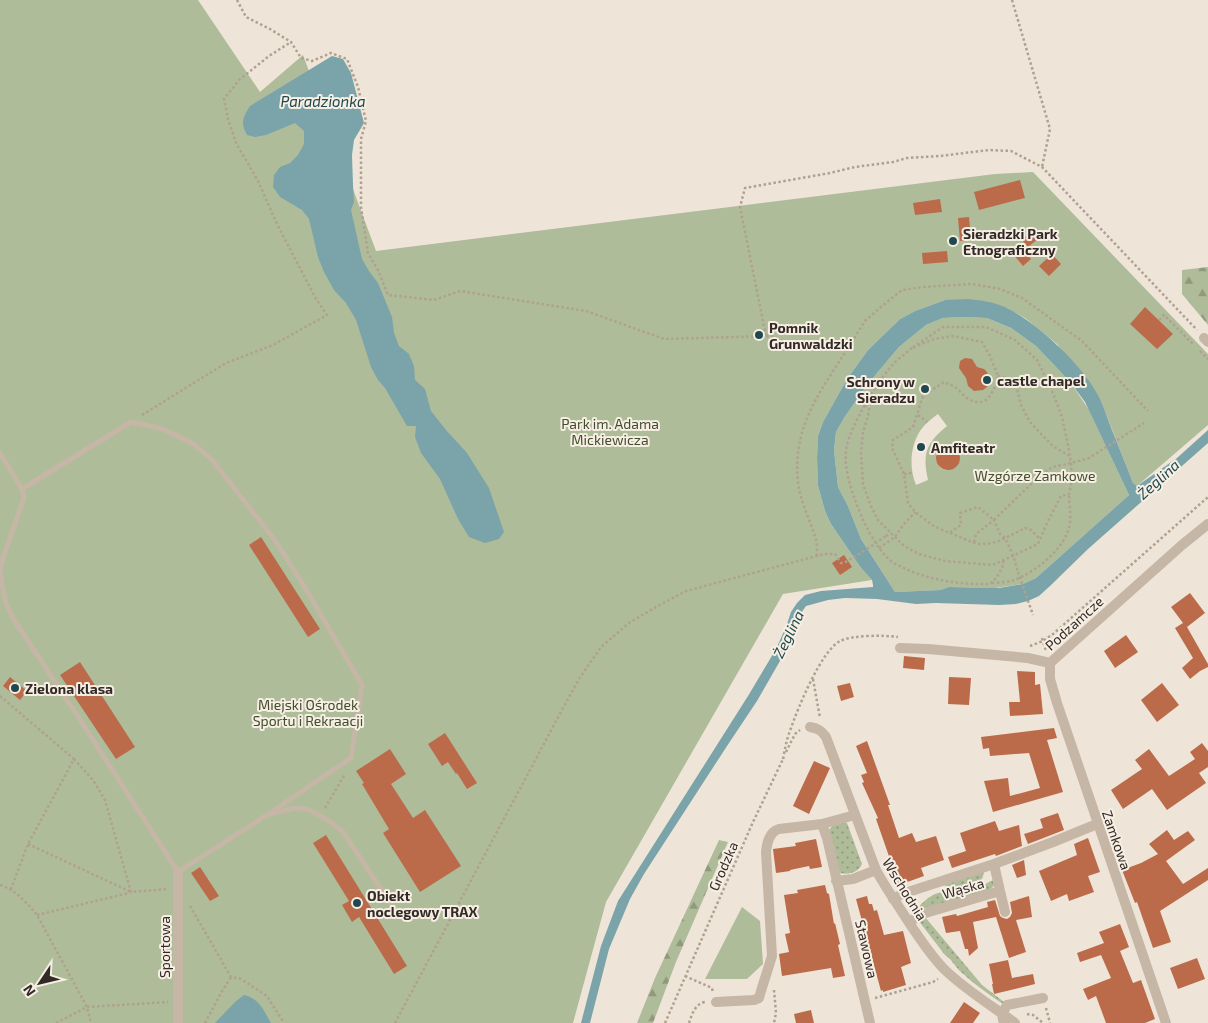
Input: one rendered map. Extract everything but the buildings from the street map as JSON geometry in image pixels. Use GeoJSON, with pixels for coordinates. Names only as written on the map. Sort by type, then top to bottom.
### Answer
{"type":"FeatureCollection","features":[{"type":"Feature","properties":{"kind":"street","name":"Podzamcze"},"geometry":{"type":"LineString","coordinates":[[900,648],[1028,658],[1050,663],[1208,524]]}},
{"type":"Feature","properties":{"kind":"street","name":"Zamkowa"},"geometry":{"type":"LineString","coordinates":[[1050,663],[1050,679],[1057,703],[1166,1023]]}},
{"type":"Feature","properties":{"kind":"street"},"geometry":{"type":"LineString","coordinates":[[810,727],[817,728],[822,732]]}},
{"type":"Feature","properties":{"kind":"street","name":"Wschodnia"},"geometry":{"type":"LineString","coordinates":[[822,732],[826,737],[876,870],[893,899],[934,958],[946,971],[1003,1018],[1015,1023]]}},
{"type":"Feature","properties":{"kind":"street"},"geometry":{"type":"LineString","coordinates":[[716,1002],[754,1000],[759,998],[762,991],[772,956],[766,852],[767,841],[774,830],[822,824],[855,815]]}},
{"type":"Feature","properties":{"kind":"street","name":"Stawowa"},"geometry":{"type":"LineString","coordinates":[[822,824],[870,1023]]}},
{"type":"Feature","properties":{"kind":"street","name":"Wąska"},"geometry":{"type":"LineString","coordinates":[[893,899],[902,894],[994,864],[1097,824]]}},
{"type":"Feature","properties":{"kind":"street","name":"Wąska"},"geometry":{"type":"LineString","coordinates":[[909,922],[922,914],[1000,891],[994,864]]}},
{"type":"Feature","properties":{"kind":"street"},"geometry":{"type":"LineString","coordinates":[[836,881],[853,879],[876,870]]}},
{"type":"Feature","properties":{"kind":"street","name":"Sportowa"},"geometry":{"type":"LineString","coordinates":[[178,872],[178,1023]]}},
{"type":"Feature","properties":{"kind":"street"},"geometry":{"type":"LineString","coordinates":[[1000,891],[1006,912]]}},
{"type":"Feature","properties":{"kind":"street"},"geometry":{"type":"LineString","coordinates":[[1003,1018],[1007,1005],[1044,998]]}},
{"type":"Feature","properties":{"kind":"lane"},"geometry":{"type":"LineString","coordinates":[[0,453],[22,489],[24,498],[0,570],[6,603],[14,620],[178,872],[351,758],[362,685],[278,547],[212,460],[195,445],[158,428],[131,422],[22,489]]}},
{"type":"Feature","properties":{"kind":"lane"},"geometry":{"type":"LineString","coordinates":[[267,815],[300,807],[320,815],[343,832],[397,912]]}},
{"type":"Feature","properties":{"kind":"path"},"geometry":{"type":"LineString","coordinates":[[237,0],[246,17],[291,42],[301,58],[312,61],[331,54],[347,59],[358,87],[366,121],[361,139],[361,207],[368,253],[378,270],[388,295],[434,300],[460,291],[586,310],[664,340],[770,336],[794,348],[849,346]]}},
{"type":"Feature","properties":{"kind":"path"},"geometry":{"type":"LineString","coordinates":[[1012,0],[1050,129],[1042,167]]}},
{"type":"Feature","properties":{"kind":"path"},"geometry":{"type":"LineString","coordinates":[[131,422],[226,363],[273,345],[327,315],[316,299],[277,224],[258,181],[236,143],[224,99],[239,80],[269,56],[291,42]]}},
{"type":"Feature","properties":{"kind":"path"},"geometry":{"type":"LineString","coordinates":[[766,336],[740,207],[746,188],[907,158],[989,150],[1011,151],[1042,167],[1206,340]]}},
{"type":"Feature","properties":{"kind":"path"},"geometry":{"type":"LineString","coordinates":[[817,556],[816,541],[803,505],[798,482],[798,457],[801,435],[810,409],[858,332],[865,322],[902,290],[972,284],[1000,289],[1022,298],[1082,340],[1148,411]]}},
{"type":"Feature","properties":{"kind":"path"},"geometry":{"type":"LineString","coordinates":[[1159,320],[1164,315],[1208,359]]}},
{"type":"Feature","properties":{"kind":"path"},"geometry":{"type":"LineString","coordinates":[[943,326],[986,327],[1015,340],[1037,360],[1052,388],[1062,418],[1070,456],[1072,480],[1069,494],[1070,522],[1067,536],[1045,561],[1028,574],[1011,581],[990,584],[936,580],[911,572],[889,560],[879,548],[858,509],[845,460],[847,444],[865,406],[889,368],[912,348],[943,326]]}},
{"type":"Feature","properties":{"kind":"path"},"geometry":{"type":"LineString","coordinates":[[912,348],[934,339],[953,336],[982,342],[998,376],[991,395],[983,402],[976,403],[955,387],[944,382],[923,396],[914,427],[893,440],[892,448],[904,474],[908,503],[915,512],[934,526],[974,542],[983,544],[994,542],[1025,528],[1040,539]]}},
{"type":"Feature","properties":{"kind":"path"},"geometry":{"type":"LineString","coordinates":[[998,376],[1009,379],[1017,389],[1021,405],[1030,422],[1042,436],[1054,447],[1070,456]]}},
{"type":"Feature","properties":{"kind":"path"},"geometry":{"type":"LineString","coordinates":[[865,406],[869,408],[869,412],[860,452],[863,484],[870,504],[878,520],[904,546],[919,554],[946,562],[993,565],[1038,544],[1061,496],[1069,494]]}},
{"type":"Feature","properties":{"kind":"path"},"geometry":{"type":"LineString","coordinates":[[918,415],[928,422]]}},
{"type":"Feature","properties":{"kind":"path"},"geometry":{"type":"LineString","coordinates":[[974,542],[976,534],[994,520],[1030,484],[1052,466],[1089,458],[1144,423]]}},
{"type":"Feature","properties":{"kind":"path"},"geometry":{"type":"LineString","coordinates":[[904,474],[912,473]]}},
{"type":"Feature","properties":{"kind":"path"},"geometry":{"type":"LineString","coordinates":[[1028,646],[1042,641],[1053,634],[1208,498]]}},
{"type":"Feature","properties":{"kind":"path"},"geometry":{"type":"LineString","coordinates":[[949,533],[961,525],[960,514],[978,507],[994,520],[1013,555],[1033,615]]}},
{"type":"Feature","properties":{"kind":"path"},"geometry":{"type":"LineString","coordinates":[[879,548],[895,537],[915,512]]}},
{"type":"Feature","properties":{"kind":"path"},"geometry":{"type":"LineString","coordinates":[[395,1023],[578,679],[601,647],[629,623],[686,591],[824,554],[835,554],[841,563],[844,563],[891,533]]}},
{"type":"Feature","properties":{"kind":"path"},"geometry":{"type":"LineString","coordinates":[[990,584],[997,577],[1004,564],[1003,561]]}},
{"type":"Feature","properties":{"kind":"path"},"geometry":{"type":"LineString","coordinates":[[783,758],[791,729],[813,678],[822,660],[839,641],[873,636],[900,637]]}},
{"type":"Feature","properties":{"kind":"path"},"geometry":{"type":"LineString","coordinates":[[813,678],[822,732]]}},
{"type":"Feature","properties":{"kind":"path"},"geometry":{"type":"LineString","coordinates":[[0,696],[74,759],[93,780],[105,800],[131,892]]}},
{"type":"Feature","properties":{"kind":"path","name":"Grodzka"},"geometry":{"type":"LineString","coordinates":[[665,1023],[783,758],[795,734],[801,729],[810,727]]}},
{"type":"Feature","properties":{"kind":"path"},"geometry":{"type":"LineString","coordinates":[[320,815],[346,771],[351,758]]}},
{"type":"Feature","properties":{"kind":"path"},"geometry":{"type":"LineString","coordinates":[[11,888],[28,844],[74,759]]}},
{"type":"Feature","properties":{"kind":"path"},"geometry":{"type":"LineString","coordinates":[[28,844],[131,892]]}},
{"type":"Feature","properties":{"kind":"path"},"geometry":{"type":"LineString","coordinates":[[0,885],[11,888],[37,915],[87,1007],[91,1023]]}},
{"type":"Feature","properties":{"kind":"path"},"geometry":{"type":"LineString","coordinates":[[37,915],[131,892],[178,888],[231,978]]}},
{"type":"Feature","properties":{"kind":"path"},"geometry":{"type":"LineString","coordinates":[[876,998],[933,982],[946,971]]}},
{"type":"Feature","properties":{"kind":"path"},"geometry":{"type":"LineString","coordinates":[[685,976],[712,988],[716,1002],[702,1002],[696,1006],[689,1023]]}},
{"type":"Feature","properties":{"kind":"path"},"geometry":{"type":"LineString","coordinates":[[205,1023],[231,978]]}},
{"type":"Feature","properties":{"kind":"path"},"geometry":{"type":"LineString","coordinates":[[231,978],[241,979],[267,996],[284,1023]]}},
{"type":"Feature","properties":{"kind":"path"},"geometry":{"type":"LineString","coordinates":[[56,1023],[87,1007],[178,1001]]}},
{"type":"Feature","properties":{"kind":"green space"},"geometry":{"type":"Polygon","coordinates":[[[0,0],[198,0],[260,92],[303,55],[376,251],[995,174],[1033,172],[1208,354],[1208,425],[1137,486],[1133,483],[1101,401],[1057,344],[1025,318],[1007,308],[945,300],[915,311],[900,319],[868,350],[847,379],[823,422],[818,436],[818,486],[825,511],[831,524],[861,568],[872,580],[783,594],[606,902],[573,1023],[0,1023],[0,0]]]}},
{"type":"Feature","properties":{"kind":"green space"},"geometry":{"type":"Polygon","coordinates":[[[1208,267],[1208,325],[1182,294],[1182,270],[1208,267]]]}},
{"type":"Feature","properties":{"kind":"green space","name":"Wzgórze Zamkowe"},"geometry":{"type":"Polygon","coordinates":[[[943,318],[987,318],[1011,328],[1036,346],[1071,383],[1089,410],[1129,495],[1036,578],[1023,584],[995,588],[949,587],[942,590],[895,592],[861,539],[838,487],[834,450],[836,432],[867,385],[899,347],[926,325],[943,318]],[[938,414],[922,428],[914,444],[912,472],[916,485],[928,480],[925,463],[927,450],[934,438],[947,426],[938,414]],[[949,445],[940,448],[936,455],[937,462],[941,468],[946,470],[952,469],[960,460],[960,454],[957,449],[949,445]]]}},
{"type":"Feature","properties":{"kind":"green space"},"geometry":{"type":"Polygon","coordinates":[[[844,822],[847,823],[862,864],[858,870],[848,874],[838,872],[829,830],[832,826],[844,822]]]}},
{"type":"Feature","properties":{"kind":"green space"},"geometry":{"type":"Polygon","coordinates":[[[719,840],[728,842],[676,962],[653,1023],[637,1023],[655,978],[719,840]]]}},
{"type":"Feature","properties":{"kind":"green space"},"geometry":{"type":"Polygon","coordinates":[[[984,872],[982,880],[978,885],[968,889],[942,885],[984,872]]]}},
{"type":"Feature","properties":{"kind":"green space"},"geometry":{"type":"Polygon","coordinates":[[[995,880],[994,885],[988,891],[957,901],[916,910],[933,895],[944,892],[972,893],[988,882],[995,880]]]}},
{"type":"Feature","properties":{"kind":"green space"},"geometry":{"type":"Polygon","coordinates":[[[742,907],[760,921],[763,964],[747,979],[705,979],[742,907]]]}},
{"type":"Feature","properties":{"kind":"green space"},"geometry":{"type":"Polygon","coordinates":[[[925,917],[982,985],[1004,1002],[1003,1004],[971,981],[945,955],[918,920],[925,917]]]}},
{"type":"Feature","properties":{"kind":"water","name":"Paradzionka"},"geometry":{"type":"Polygon","coordinates":[[[332,56],[343,59],[351,73],[364,123],[354,140],[352,155],[354,202],[351,210],[362,259],[378,283],[392,317],[394,333],[399,346],[409,354],[414,366],[415,380],[425,389],[431,411],[467,453],[489,488],[504,532],[499,539],[485,543],[469,537],[458,519],[440,479],[421,453],[415,437],[416,426],[407,426],[371,367],[356,320],[346,303],[334,290],[324,272],[318,257],[309,219],[302,210],[280,197],[273,187],[274,175],[280,167],[290,163],[298,155],[304,144],[304,131],[295,123],[266,135],[255,137],[247,135],[245,131],[243,120],[250,106],[332,56]]]}},
{"type":"Feature","properties":{"kind":"water","name":"Żeglina"},"geometry":{"type":"Polygon","coordinates":[[[972,299],[1007,308],[1020,315],[1060,348],[1094,388],[1133,483],[1137,486],[1177,458],[1208,430],[1208,443],[1088,549],[1039,596],[1028,601],[999,605],[916,604],[877,599],[845,598],[806,606],[799,616],[784,654],[757,701],[644,874],[630,899],[609,949],[590,1023],[581,1023],[601,946],[618,901],[748,696],[776,649],[791,612],[797,603],[805,595],[821,591],[873,587],[872,580],[861,568],[831,524],[825,511],[818,486],[818,436],[823,422],[847,379],[868,350],[900,319],[915,311],[945,300],[972,299]],[[943,318],[926,325],[899,347],[867,385],[836,432],[834,450],[838,487],[861,539],[895,592],[941,590],[949,587],[999,588],[1023,584],[1036,578],[1129,495],[1085,402],[1071,383],[1036,346],[1011,328],[987,318],[943,318]]]}},
{"type":"Feature","properties":{"kind":"water"},"geometry":{"type":"Polygon","coordinates":[[[244,995],[257,1002],[271,1023],[215,1023],[235,1002],[244,995]]]}},
{"type":"Feature","properties":{"kind":"place","name":"Sieradzki Park Etnograficzny"},"geometry":{"type":"Point","coordinates":[953,241]}},
{"type":"Feature","properties":{"kind":"place","name":"Pomnik Grunwaldzki"},"geometry":{"type":"Point","coordinates":[759,335]}},
{"type":"Feature","properties":{"kind":"place","name":"castle chapel"},"geometry":{"type":"Point","coordinates":[987,380]}},
{"type":"Feature","properties":{"kind":"place","name":"Schrony w Sieradzu"},"geometry":{"type":"Point","coordinates":[925,389]}},
{"type":"Feature","properties":{"kind":"place","name":"Amfiteatr"},"geometry":{"type":"Point","coordinates":[921,447]}},
{"type":"Feature","properties":{"kind":"place","name":"Zielona klasa"},"geometry":{"type":"Point","coordinates":[15,688]}},
{"type":"Feature","properties":{"kind":"place","name":"Obiekt noclegowy TRAX"},"geometry":{"type":"Point","coordinates":[357,903]}},
{"type":"Feature","properties":{"kind":"park label","name":"Park im. Adama Mickiewicza"},"geometry":{"type":"Point","coordinates":[610,432]}},
{"type":"Feature","properties":{"kind":"park label","name":"Miejski Ośrodek Sportu i Rekraacji"},"geometry":{"type":"Point","coordinates":[308,712]}}]}
